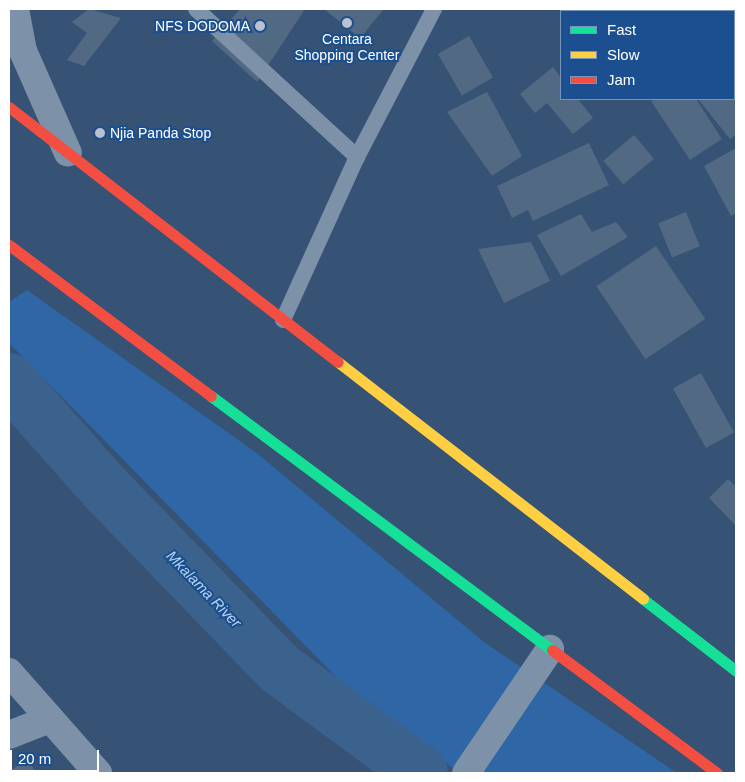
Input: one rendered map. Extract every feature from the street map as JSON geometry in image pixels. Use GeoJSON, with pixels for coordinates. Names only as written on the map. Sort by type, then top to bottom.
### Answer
{"type":"FeatureCollection","features":[{"type":"Feature","properties":{"kind":"main road"},"geometry":{"type":"LineString","coordinates":[[9,107],[736,671]]}},
{"type":"Feature","properties":{"kind":"main road"},"geometry":{"type":"LineString","coordinates":[[9,245],[717,773]]}},
{"type":"Feature","properties":{"kind":"street"},"geometry":{"type":"LineString","coordinates":[[15,9],[30,70],[68,153]]}},
{"type":"Feature","properties":{"kind":"street"},"geometry":{"type":"LineString","coordinates":[[466,773],[550,649]]}},
{"type":"Feature","properties":{"kind":"street"},"geometry":{"type":"LineString","coordinates":[[9,672],[47,720],[97,773]]}},
{"type":"Feature","properties":{"kind":"street"},"geometry":{"type":"LineString","coordinates":[[9,735],[47,720]]}},
{"type":"Feature","properties":{"kind":"lane"},"geometry":{"type":"LineString","coordinates":[[196,9],[356,157]]}},
{"type":"Feature","properties":{"kind":"lane"},"geometry":{"type":"LineString","coordinates":[[283,320],[356,157],[434,9]]}},
{"type":"Feature","properties":{"kind":"shaded area"},"geometry":{"type":"Polygon","coordinates":[[[27,290],[258,454],[484,642],[677,773],[459,773],[339,680],[9,343],[9,302],[27,290]]]}},
{"type":"Feature","properties":{"kind":"building"},"geometry":{"type":"Polygon","coordinates":[[[89,9],[121,18],[84,66],[67,60],[87,33],[72,22],[89,9]]]}},
{"type":"Feature","properties":{"kind":"building"},"geometry":{"type":"Polygon","coordinates":[[[240,9],[305,9],[257,82],[212,41],[240,9]]]}},
{"type":"Feature","properties":{"kind":"building"},"geometry":{"type":"Polygon","coordinates":[[[324,9],[384,9],[360,38],[324,9]]]}},
{"type":"Feature","properties":{"kind":"building"},"geometry":{"type":"Polygon","coordinates":[[[632,9],[633,10],[602,10],[632,9]]]}},
{"type":"Feature","properties":{"kind":"building"},"geometry":{"type":"Polygon","coordinates":[[[660,9],[688,9],[686,10],[660,9]]]}},
{"type":"Feature","properties":{"kind":"building"},"geometry":{"type":"Polygon","coordinates":[[[469,36],[493,78],[462,96],[438,54],[469,36]]]}},
{"type":"Feature","properties":{"kind":"building"},"geometry":{"type":"Polygon","coordinates":[[[736,46],[736,135],[730,139],[699,100],[735,100],[736,46]]]}},
{"type":"Feature","properties":{"kind":"building"},"geometry":{"type":"Polygon","coordinates":[[[553,67],[560,77],[560,100],[579,100],[593,118],[573,134],[547,103],[535,113],[520,94],[553,67]]]}},
{"type":"Feature","properties":{"kind":"building"},"geometry":{"type":"Polygon","coordinates":[[[487,92],[522,156],[492,176],[447,112],[487,92]]]}},
{"type":"Feature","properties":{"kind":"building"},"geometry":{"type":"Polygon","coordinates":[[[697,100],[722,139],[690,160],[651,101],[697,100]]]}},
{"type":"Feature","properties":{"kind":"building"},"geometry":{"type":"Polygon","coordinates":[[[634,135],[654,159],[623,184],[603,161],[634,135]]]}},
{"type":"Feature","properties":{"kind":"building"},"geometry":{"type":"Polygon","coordinates":[[[589,143],[609,185],[533,221],[528,210],[512,218],[497,186],[589,143]]]}},
{"type":"Feature","properties":{"kind":"building"},"geometry":{"type":"Polygon","coordinates":[[[736,148],[736,213],[731,216],[704,166],[736,148]]]}},
{"type":"Feature","properties":{"kind":"building"},"geometry":{"type":"Polygon","coordinates":[[[686,212],[700,246],[672,258],[658,223],[686,212]]]}},
{"type":"Feature","properties":{"kind":"building"},"geometry":{"type":"Polygon","coordinates":[[[581,214],[592,232],[616,222],[628,237],[561,276],[537,235],[581,214]]]}},
{"type":"Feature","properties":{"kind":"building"},"geometry":{"type":"Polygon","coordinates":[[[531,242],[550,281],[504,303],[478,249],[531,242]]]}},
{"type":"Feature","properties":{"kind":"building"},"geometry":{"type":"Polygon","coordinates":[[[656,246],[705,319],[646,359],[596,286],[656,246]]]}},
{"type":"Feature","properties":{"kind":"building"},"geometry":{"type":"Polygon","coordinates":[[[701,373],[734,432],[706,448],[673,389],[701,373]]]}},
{"type":"Feature","properties":{"kind":"building"},"geometry":{"type":"Polygon","coordinates":[[[728,479],[736,487],[736,526],[709,498],[728,479]]]}},
{"type":"Feature","properties":{"kind":"building"},"geometry":{"type":"Polygon","coordinates":[[[26,759],[37,773],[9,773],[9,772],[26,759]]]}},
{"type":"Feature","properties":{"kind":"waterway","name":"Mkalama River"},"geometry":{"type":"LineString","coordinates":[[9,380],[104,487],[280,669],[421,773]]}},
{"type":"Feature","properties":{"kind":"traffic: fast"},"geometry":{"type":"LineString","coordinates":[[211,396],[552,650]]}},
{"type":"Feature","properties":{"kind":"traffic: fast"},"geometry":{"type":"LineString","coordinates":[[643,599],[736,671]]}},
{"type":"Feature","properties":{"kind":"traffic: slow"},"geometry":{"type":"LineString","coordinates":[[338,362],[643,599]]}},
{"type":"Feature","properties":{"kind":"traffic: jam"},"geometry":{"type":"LineString","coordinates":[[9,107],[338,362]]}},
{"type":"Feature","properties":{"kind":"traffic: jam"},"geometry":{"type":"LineString","coordinates":[[9,245],[211,396]]}},
{"type":"Feature","properties":{"kind":"traffic: jam"},"geometry":{"type":"LineString","coordinates":[[552,650],[717,773]]}},
{"type":"Feature","properties":{"kind":"place","name":"Centara Shopping Center"},"geometry":{"type":"Point","coordinates":[347,23]}},
{"type":"Feature","properties":{"kind":"place","name":"NFS DODOMA"},"geometry":{"type":"Point","coordinates":[260,26]}},
{"type":"Feature","properties":{"kind":"place","name":"Njia Panda Stop"},"geometry":{"type":"Point","coordinates":[100,133]}}]}
